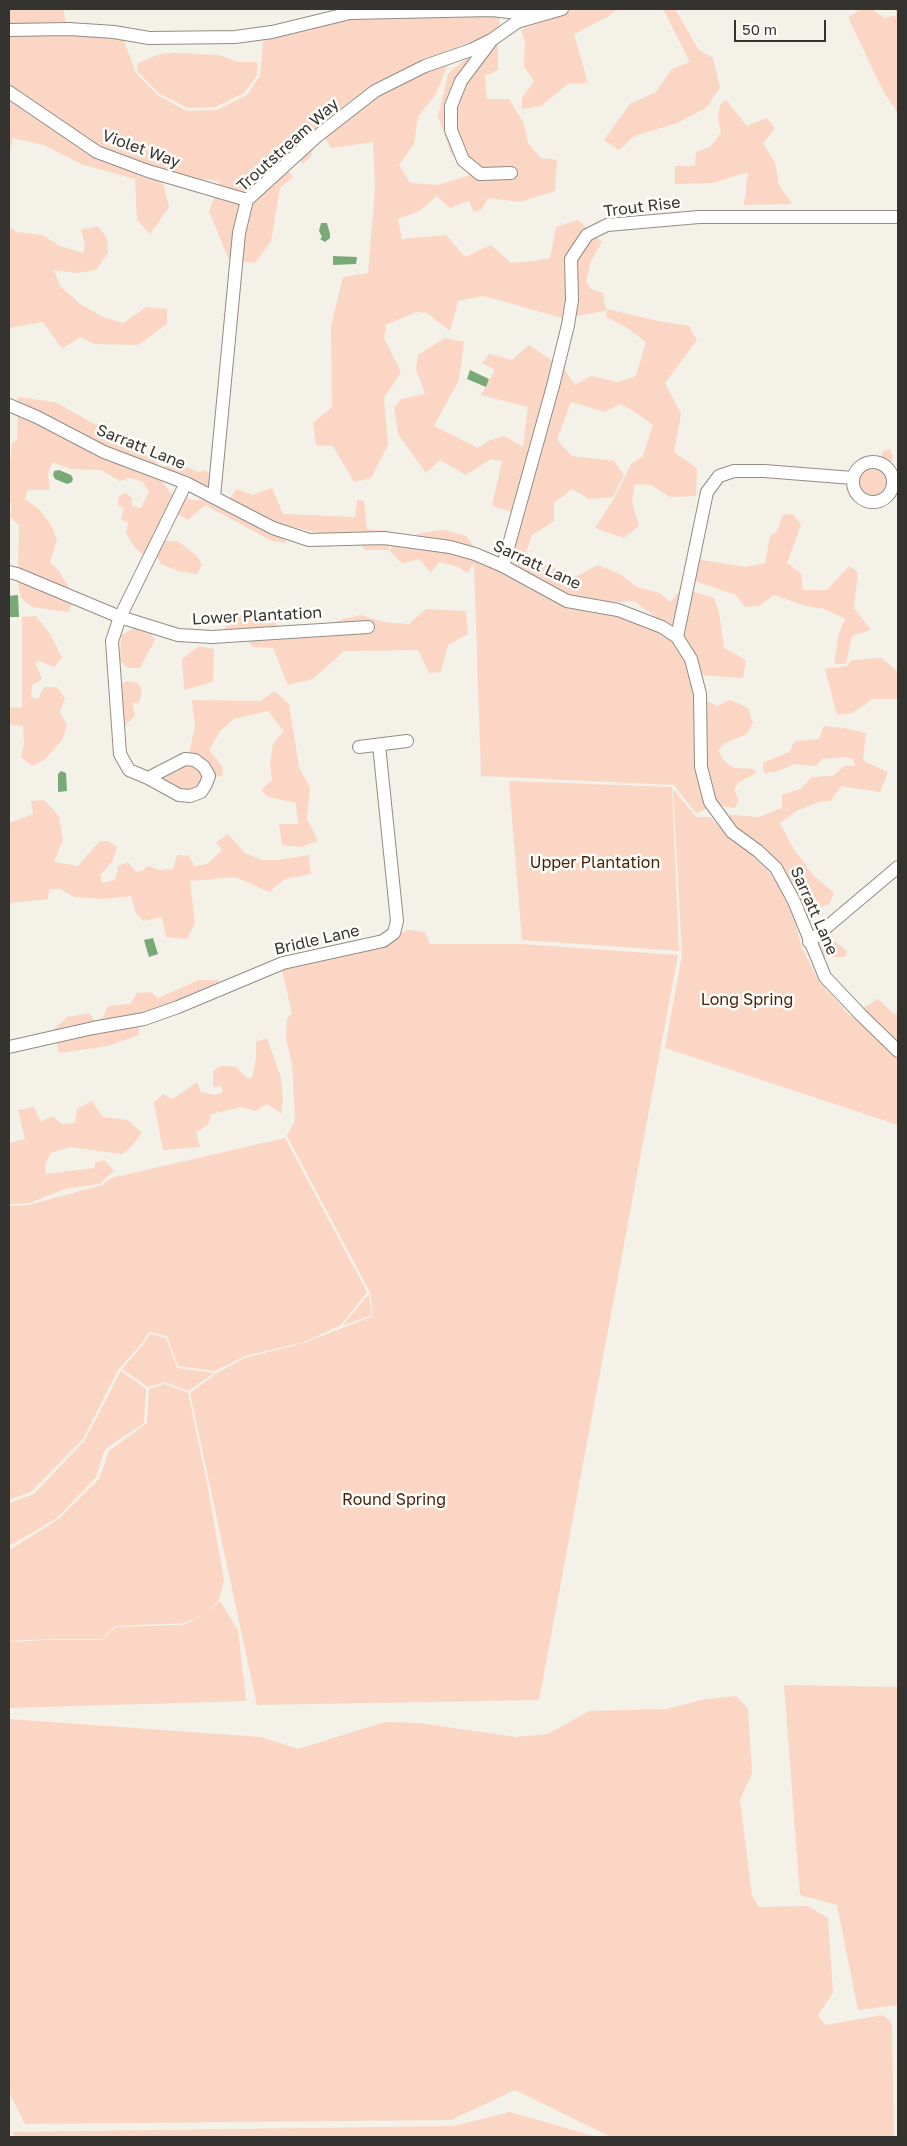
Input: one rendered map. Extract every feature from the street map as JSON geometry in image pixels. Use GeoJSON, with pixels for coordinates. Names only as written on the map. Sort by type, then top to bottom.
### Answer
{"type":"FeatureCollection","features":[{"type":"Feature","properties":{"kind":"street","name":"Troutstream Way"},"geometry":{"type":"LineString","coordinates":[[214,497],[238,242],[247,200],[316,137],[374,91],[425,66],[471,50],[493,39],[517,22],[562,9]]}},
{"type":"Feature","properties":{"kind":"street"},"geometry":{"type":"LineString","coordinates":[[9,30],[69,29],[114,32],[149,38],[235,37],[272,32],[350,13],[492,10],[539,16]]}},
{"type":"Feature","properties":{"kind":"street"},"geometry":{"type":"LineString","coordinates":[[493,39],[462,81],[451,106],[451,130],[463,160],[480,174],[511,173]]}},
{"type":"Feature","properties":{"kind":"street","name":"Violet Way"},"geometry":{"type":"LineString","coordinates":[[9,92],[97,152],[148,171],[247,200]]}},
{"type":"Feature","properties":{"kind":"street","name":"Trout Rise"},"geometry":{"type":"LineString","coordinates":[[503,566],[551,395],[568,325],[572,300],[571,259],[587,235],[607,225],[699,217],[898,217]]}},
{"type":"Feature","properties":{"kind":"street","name":"Sarratt Lane"},"geometry":{"type":"LineString","coordinates":[[9,405],[37,416],[104,452],[186,483],[273,528],[308,540],[384,538],[450,547],[475,554],[503,566],[567,601],[618,610],[662,627],[677,637],[691,659],[700,694],[701,767],[710,802],[732,832],[758,851],[776,868],[794,901],[809,942],[825,977],[898,1051]]}},
{"type":"Feature","properties":{"kind":"street"},"geometry":{"type":"LineString","coordinates":[[677,637],[706,492],[719,476],[734,471],[764,471],[853,478]]}},
{"type":"Feature","properties":{"kind":"street"},"geometry":{"type":"LineString","coordinates":[[148,778],[129,770],[120,754],[112,641],[120,617],[186,483]]}},
{"type":"Feature","properties":{"kind":"street","name":"Lower Plantation"},"geometry":{"type":"LineString","coordinates":[[9,572],[120,617],[178,635],[212,637],[368,627]]}},
{"type":"Feature","properties":{"kind":"street"},"geometry":{"type":"LineString","coordinates":[[359,747],[407,741]]}},
{"type":"Feature","properties":{"kind":"street","name":"Bridle Lane"},"geometry":{"type":"LineString","coordinates":[[9,1047],[93,1028],[144,1019],[178,1007],[282,963],[383,942],[394,933],[396,914],[379,745]]}},
{"type":"Feature","properties":{"kind":"street"},"geometry":{"type":"LineString","coordinates":[[809,942],[898,867]]}},
{"type":"Feature","properties":{"kind":"green space"},"geometry":{"type":"Polygon","coordinates":[[[9,9],[63,9],[67,26],[9,28],[9,9]]]}},
{"type":"Feature","properties":{"kind":"green space"},"geometry":{"type":"Polygon","coordinates":[[[572,9],[618,9],[607,17],[574,34],[588,83],[568,84],[541,106],[522,109],[522,98],[534,81],[524,66],[525,41],[521,30],[564,14],[572,9]]]}},
{"type":"Feature","properties":{"kind":"green space"},"geometry":{"type":"Polygon","coordinates":[[[663,9],[675,9],[698,49],[713,58],[720,88],[706,108],[677,123],[634,136],[619,150],[604,140],[630,104],[656,92],[672,69],[690,62],[663,9]]]}},
{"type":"Feature","properties":{"kind":"green space"},"geometry":{"type":"Polygon","coordinates":[[[862,9],[872,9],[884,18],[896,15],[896,9],[898,9],[898,113],[883,91],[848,17],[862,9]]]}},
{"type":"Feature","properties":{"kind":"green space"},"geometry":{"type":"Polygon","coordinates":[[[491,15],[499,17],[500,25],[491,34],[423,60],[371,85],[321,123],[309,135],[312,155],[303,164],[293,150],[280,161],[293,177],[280,188],[271,241],[255,263],[229,260],[209,211],[220,182],[208,179],[163,183],[169,207],[150,234],[137,220],[135,179],[81,164],[44,145],[13,138],[9,156],[9,34],[122,36],[136,73],[159,96],[187,111],[217,110],[247,95],[260,76],[263,40],[351,18],[491,15]]]}},
{"type":"Feature","properties":{"kind":"green space"},"geometry":{"type":"Polygon","coordinates":[[[498,42],[498,70],[485,76],[487,99],[509,99],[524,124],[528,143],[541,158],[557,160],[555,191],[520,202],[488,198],[482,209],[474,212],[469,201],[450,208],[437,196],[419,211],[398,219],[402,239],[446,235],[465,257],[491,245],[511,263],[534,261],[550,258],[556,227],[578,220],[602,242],[591,261],[586,281],[591,289],[603,293],[606,311],[562,318],[484,296],[458,301],[450,331],[427,313],[416,312],[386,325],[384,338],[401,372],[384,398],[388,445],[371,478],[354,482],[333,446],[316,445],[313,423],[332,407],[331,326],[343,277],[368,273],[375,188],[373,142],[331,148],[324,136],[377,94],[449,62],[436,94],[418,117],[414,144],[399,165],[410,183],[438,185],[470,175],[451,153],[438,116],[448,74],[471,54],[498,42]]]}},
{"type":"Feature","properties":{"kind":"green space"},"geometry":{"type":"Polygon","coordinates":[[[160,54],[219,55],[238,62],[257,62],[257,75],[244,93],[216,107],[188,108],[160,94],[137,71],[138,63],[160,54]]]}},
{"type":"Feature","properties":{"kind":"green space"},"geometry":{"type":"Polygon","coordinates":[[[726,100],[747,126],[767,118],[775,129],[763,143],[775,163],[779,185],[792,204],[744,205],[748,172],[712,183],[675,184],[675,166],[695,166],[696,152],[710,147],[721,133],[718,118],[720,105],[726,100]]]}},
{"type":"Feature","properties":{"kind":"green space"},"geometry":{"type":"Polygon","coordinates":[[[98,226],[107,238],[108,253],[96,270],[77,273],[54,270],[60,286],[80,304],[103,317],[123,323],[146,307],[167,309],[167,324],[138,345],[94,344],[80,337],[62,349],[43,322],[9,328],[9,227],[17,232],[42,235],[60,246],[83,253],[85,244],[81,230],[98,226]]]}},
{"type":"Feature","properties":{"kind":"green space"},"geometry":{"type":"Polygon","coordinates":[[[607,309],[689,326],[697,340],[665,383],[681,414],[674,452],[697,468],[696,496],[670,497],[651,485],[635,484],[632,502],[639,526],[624,538],[595,528],[615,497],[631,464],[643,456],[653,425],[620,404],[605,412],[571,402],[557,440],[572,456],[614,461],[624,475],[613,497],[589,499],[572,489],[554,503],[554,521],[532,535],[526,553],[573,578],[598,565],[620,574],[637,587],[660,593],[670,602],[682,588],[714,598],[719,612],[724,648],[746,660],[743,678],[698,675],[671,628],[634,601],[599,603],[569,596],[511,567],[521,515],[492,506],[502,461],[491,459],[466,475],[440,460],[426,473],[398,434],[394,408],[401,399],[425,394],[416,369],[418,355],[445,338],[464,342],[459,380],[434,426],[478,448],[488,441],[504,436],[523,447],[528,407],[481,395],[495,370],[482,363],[489,354],[512,360],[529,345],[564,369],[575,385],[591,376],[618,382],[636,376],[646,342],[627,328],[606,317],[607,309]]]}},
{"type":"Feature","properties":{"kind":"green space"},"geometry":{"type":"Polygon","coordinates":[[[18,397],[55,402],[100,427],[120,445],[157,459],[158,477],[174,497],[144,555],[135,548],[126,533],[128,523],[121,519],[124,509],[119,506],[118,501],[119,496],[126,493],[132,498],[132,506],[141,508],[149,492],[143,482],[130,478],[120,481],[101,470],[71,469],[52,462],[48,474],[50,490],[28,490],[25,499],[40,510],[51,525],[57,540],[50,562],[67,584],[74,601],[68,612],[32,607],[21,598],[18,583],[26,573],[18,569],[19,525],[10,517],[12,503],[9,502],[9,472],[12,443],[17,440],[18,397]]]}},
{"type":"Feature","properties":{"kind":"green space"},"geometry":{"type":"Polygon","coordinates":[[[890,449],[893,456],[891,467],[894,475],[898,478],[898,489],[895,495],[884,494],[875,499],[867,497],[860,491],[858,473],[865,466],[877,465],[883,451],[890,449]]]}},
{"type":"Feature","properties":{"kind":"green space"},"geometry":{"type":"Polygon","coordinates":[[[176,462],[198,472],[205,470],[212,477],[209,485],[201,489],[161,470],[168,463],[176,462]]]}},
{"type":"Feature","properties":{"kind":"green space"},"geometry":{"type":"Polygon","coordinates":[[[272,488],[283,514],[355,517],[357,500],[364,501],[367,529],[388,531],[389,550],[364,550],[357,535],[321,534],[282,524],[286,543],[272,541],[205,505],[188,520],[175,513],[183,495],[192,500],[229,499],[237,489],[253,495],[272,488]]]}},
{"type":"Feature","properties":{"kind":"green space"},"geometry":{"type":"Polygon","coordinates":[[[793,514],[801,525],[787,563],[801,573],[803,590],[827,590],[849,566],[858,572],[854,608],[871,630],[852,636],[846,664],[834,664],[838,637],[845,619],[825,609],[806,606],[774,595],[759,606],[745,607],[736,595],[686,578],[690,558],[745,567],[765,563],[770,536],[777,531],[783,515],[793,514]]]}},
{"type":"Feature","properties":{"kind":"green space"},"geometry":{"type":"Polygon","coordinates":[[[444,530],[466,536],[478,552],[483,563],[567,605],[617,615],[658,630],[672,641],[686,663],[696,695],[717,706],[730,700],[748,708],[753,723],[747,734],[725,743],[718,751],[724,761],[734,768],[755,769],[756,773],[738,783],[734,790],[739,800],[735,808],[720,806],[707,799],[696,767],[706,809],[696,813],[674,785],[481,776],[474,563],[468,573],[456,566],[439,562],[431,573],[419,559],[402,564],[390,551],[393,542],[422,533],[444,530]]]}},
{"type":"Feature","properties":{"kind":"green space"},"geometry":{"type":"Polygon","coordinates":[[[160,540],[179,542],[197,556],[202,565],[197,574],[178,571],[161,564],[154,552],[160,540]]]}},
{"type":"Feature","properties":{"kind":"green space"},"geometry":{"type":"Polygon","coordinates":[[[426,609],[466,611],[468,634],[448,645],[441,672],[429,673],[418,650],[344,651],[313,679],[288,685],[273,648],[253,647],[239,632],[224,632],[229,615],[270,614],[279,629],[329,625],[361,615],[383,622],[409,624],[426,609]]]}},
{"type":"Feature","properties":{"kind":"green space"},"geometry":{"type":"Polygon","coordinates":[[[36,616],[50,634],[62,658],[54,667],[37,660],[36,665],[42,679],[32,685],[31,698],[38,699],[44,687],[57,687],[65,698],[60,712],[67,726],[62,740],[57,746],[44,760],[32,766],[21,757],[24,744],[23,726],[9,725],[9,707],[22,708],[22,617],[36,616]]]}},
{"type":"Feature","properties":{"kind":"green space"},"geometry":{"type":"Polygon","coordinates":[[[134,628],[150,632],[155,640],[140,668],[127,668],[120,660],[121,635],[134,628]]]}},
{"type":"Feature","properties":{"kind":"green space"},"geometry":{"type":"Polygon","coordinates":[[[199,646],[214,649],[213,682],[184,690],[182,659],[199,646]]]}},
{"type":"Feature","properties":{"kind":"green space"},"geometry":{"type":"Polygon","coordinates":[[[882,658],[898,672],[898,699],[873,699],[852,713],[837,715],[825,669],[847,666],[852,660],[882,658]]]}},
{"type":"Feature","properties":{"kind":"green space"},"geometry":{"type":"Polygon","coordinates":[[[127,681],[138,683],[142,691],[139,703],[132,703],[135,715],[123,728],[117,687],[127,681]]]}},
{"type":"Feature","properties":{"kind":"green space"},"geometry":{"type":"Polygon","coordinates":[[[274,691],[289,704],[299,767],[310,788],[307,819],[318,841],[301,847],[282,845],[279,824],[298,824],[296,803],[268,797],[261,790],[272,780],[270,764],[273,744],[284,731],[268,711],[234,719],[220,731],[209,750],[222,766],[223,776],[211,777],[189,754],[195,726],[192,700],[261,701],[274,691]]]}},
{"type":"Feature","properties":{"kind":"green space"},"geometry":{"type":"Polygon","coordinates":[[[824,726],[866,733],[863,761],[888,772],[880,792],[841,786],[831,801],[822,801],[798,810],[780,823],[793,848],[813,875],[834,893],[829,905],[810,909],[805,924],[811,935],[825,934],[847,951],[845,957],[827,957],[808,952],[798,919],[785,893],[771,872],[752,853],[728,835],[730,815],[759,817],[782,808],[782,795],[800,789],[812,777],[833,776],[844,766],[855,766],[853,759],[844,757],[822,759],[816,766],[795,764],[775,772],[764,773],[763,763],[789,752],[795,741],[819,739],[824,726]]]}},
{"type":"Feature","properties":{"kind":"green space"},"geometry":{"type":"Polygon","coordinates":[[[186,764],[197,766],[202,775],[202,780],[195,789],[185,791],[168,783],[165,780],[165,776],[186,764]]]}},
{"type":"Feature","properties":{"kind":"green space","name":"Upper Plantation"},"geometry":{"type":"Polygon","coordinates":[[[509,781],[672,787],[679,951],[522,940],[509,781]]]}},
{"type":"Feature","properties":{"kind":"green space","name":"Long Spring"},"geometry":{"type":"Polygon","coordinates":[[[673,789],[696,817],[710,817],[729,838],[752,854],[769,872],[783,893],[794,919],[802,948],[818,980],[850,1016],[878,999],[894,1014],[898,1013],[898,1125],[665,1048],[682,955],[673,789]]]}},
{"type":"Feature","properties":{"kind":"green space"},"geometry":{"type":"Polygon","coordinates":[[[44,800],[59,816],[63,840],[54,862],[78,866],[100,841],[108,841],[117,847],[112,862],[100,875],[102,883],[115,880],[118,866],[128,862],[136,872],[142,871],[148,866],[159,870],[173,869],[177,855],[189,856],[194,866],[207,864],[222,850],[216,842],[228,834],[245,853],[262,860],[279,860],[309,855],[311,874],[285,879],[269,892],[235,877],[190,881],[195,923],[187,939],[166,937],[162,917],[143,921],[136,913],[131,896],[103,899],[74,897],[60,889],[49,889],[48,899],[9,903],[9,823],[33,814],[31,801],[44,800]]]}},
{"type":"Feature","properties":{"kind":"green space","name":"Round Spring"},"geometry":{"type":"Polygon","coordinates":[[[407,930],[425,932],[430,944],[520,944],[678,955],[539,1700],[257,1705],[190,1393],[217,1373],[245,1358],[304,1343],[373,1316],[370,1292],[287,1136],[295,1120],[292,1064],[286,1039],[287,1019],[292,1013],[282,970],[336,947],[355,954],[371,950],[407,930]]]}},
{"type":"Feature","properties":{"kind":"green space"},"geometry":{"type":"Polygon","coordinates":[[[199,980],[219,980],[210,997],[138,1016],[139,1035],[107,1046],[59,1053],[54,1029],[67,1017],[89,1013],[95,1021],[103,1018],[108,1006],[130,1004],[137,993],[151,992],[158,998],[199,980]]]}},
{"type":"Feature","properties":{"kind":"green space"},"geometry":{"type":"Polygon","coordinates":[[[267,1038],[281,1078],[283,1100],[281,1113],[267,1104],[256,1111],[242,1107],[211,1114],[208,1125],[196,1132],[200,1147],[163,1150],[154,1103],[163,1094],[173,1099],[197,1082],[201,1092],[215,1095],[223,1092],[221,1086],[213,1087],[213,1071],[221,1066],[236,1067],[247,1078],[252,1078],[256,1058],[256,1042],[267,1038]]]}},
{"type":"Feature","properties":{"kind":"green space"},"geometry":{"type":"Polygon","coordinates":[[[92,1101],[103,1117],[128,1120],[142,1133],[130,1148],[122,1154],[70,1147],[51,1153],[45,1164],[46,1174],[94,1168],[95,1163],[104,1160],[114,1171],[99,1184],[65,1189],[29,1203],[9,1204],[9,1143],[25,1139],[18,1110],[34,1107],[41,1122],[52,1116],[62,1124],[75,1123],[77,1109],[92,1101]]]}},
{"type":"Feature","properties":{"kind":"green space"},"geometry":{"type":"Polygon","coordinates":[[[285,1138],[367,1292],[341,1325],[304,1342],[245,1356],[215,1371],[178,1366],[167,1336],[149,1332],[118,1370],[83,1439],[31,1492],[9,1500],[9,1206],[29,1205],[102,1185],[111,1178],[285,1138]]]}},
{"type":"Feature","properties":{"kind":"green space"},"geometry":{"type":"Polygon","coordinates":[[[369,1294],[372,1315],[343,1325],[369,1294]]]}},
{"type":"Feature","properties":{"kind":"green space"},"geometry":{"type":"Polygon","coordinates":[[[150,1334],[166,1338],[177,1368],[214,1373],[188,1391],[165,1382],[148,1387],[122,1369],[150,1334]]]}},
{"type":"Feature","properties":{"kind":"green space"},"geometry":{"type":"Polygon","coordinates":[[[121,1371],[146,1389],[144,1423],[105,1449],[96,1477],[57,1518],[9,1546],[9,1503],[34,1494],[85,1440],[121,1371]]]}},
{"type":"Feature","properties":{"kind":"green space"},"geometry":{"type":"Polygon","coordinates":[[[165,1384],[188,1393],[207,1483],[224,1580],[219,1600],[204,1615],[183,1623],[115,1626],[102,1639],[9,1641],[9,1550],[59,1519],[99,1479],[109,1451],[147,1423],[149,1389],[165,1384]]]}},
{"type":"Feature","properties":{"kind":"green space"},"geometry":{"type":"Polygon","coordinates":[[[220,1601],[238,1630],[246,1701],[9,1708],[9,1642],[102,1640],[116,1627],[183,1625],[204,1615],[220,1601]]]}},
{"type":"Feature","properties":{"kind":"green space"},"geometry":{"type":"Polygon","coordinates":[[[784,1685],[898,1687],[898,2005],[858,2010],[837,1905],[800,1895],[784,1685]]]}},
{"type":"Feature","properties":{"kind":"green space"},"geometry":{"type":"Polygon","coordinates":[[[736,1696],[748,1709],[752,1773],[740,1800],[752,1896],[759,1907],[808,1906],[828,1918],[833,1993],[818,2015],[825,2025],[883,2015],[892,2023],[894,2137],[611,2137],[515,2090],[451,2120],[25,2124],[9,2092],[9,1719],[261,1737],[298,1749],[385,1722],[418,1723],[516,1737],[548,1734],[589,1711],[667,1709],[701,1700],[736,1696]]]}},
{"type":"Feature","properties":{"kind":"green space"},"geometry":{"type":"Polygon","coordinates":[[[510,2112],[597,2137],[14,2137],[12,2132],[454,2126],[510,2112]]]}},
{"type":"Feature","properties":{"kind":"shaded area"},"geometry":{"type":"Polygon","coordinates":[[[321,223],[327,223],[330,234],[330,238],[325,242],[320,239],[322,237],[319,231],[321,223]]]}},
{"type":"Feature","properties":{"kind":"shaded area"},"geometry":{"type":"Polygon","coordinates":[[[333,256],[357,257],[356,264],[333,265],[333,256]]]}},
{"type":"Feature","properties":{"kind":"shaded area"},"geometry":{"type":"Polygon","coordinates":[[[470,370],[489,379],[486,387],[467,379],[470,370]]]}},
{"type":"Feature","properties":{"kind":"shaded area"},"geometry":{"type":"Polygon","coordinates":[[[59,470],[71,475],[72,482],[67,484],[55,479],[54,471],[59,470]]]}},
{"type":"Feature","properties":{"kind":"shaded area"},"geometry":{"type":"Polygon","coordinates":[[[18,595],[19,617],[9,617],[9,596],[18,595]]]}},
{"type":"Feature","properties":{"kind":"shaded area"},"geometry":{"type":"Polygon","coordinates":[[[61,771],[66,773],[67,791],[58,792],[58,774],[61,771]]]}},
{"type":"Feature","properties":{"kind":"shaded area"},"geometry":{"type":"Polygon","coordinates":[[[153,938],[158,954],[149,957],[144,940],[153,938]]]}}]}
